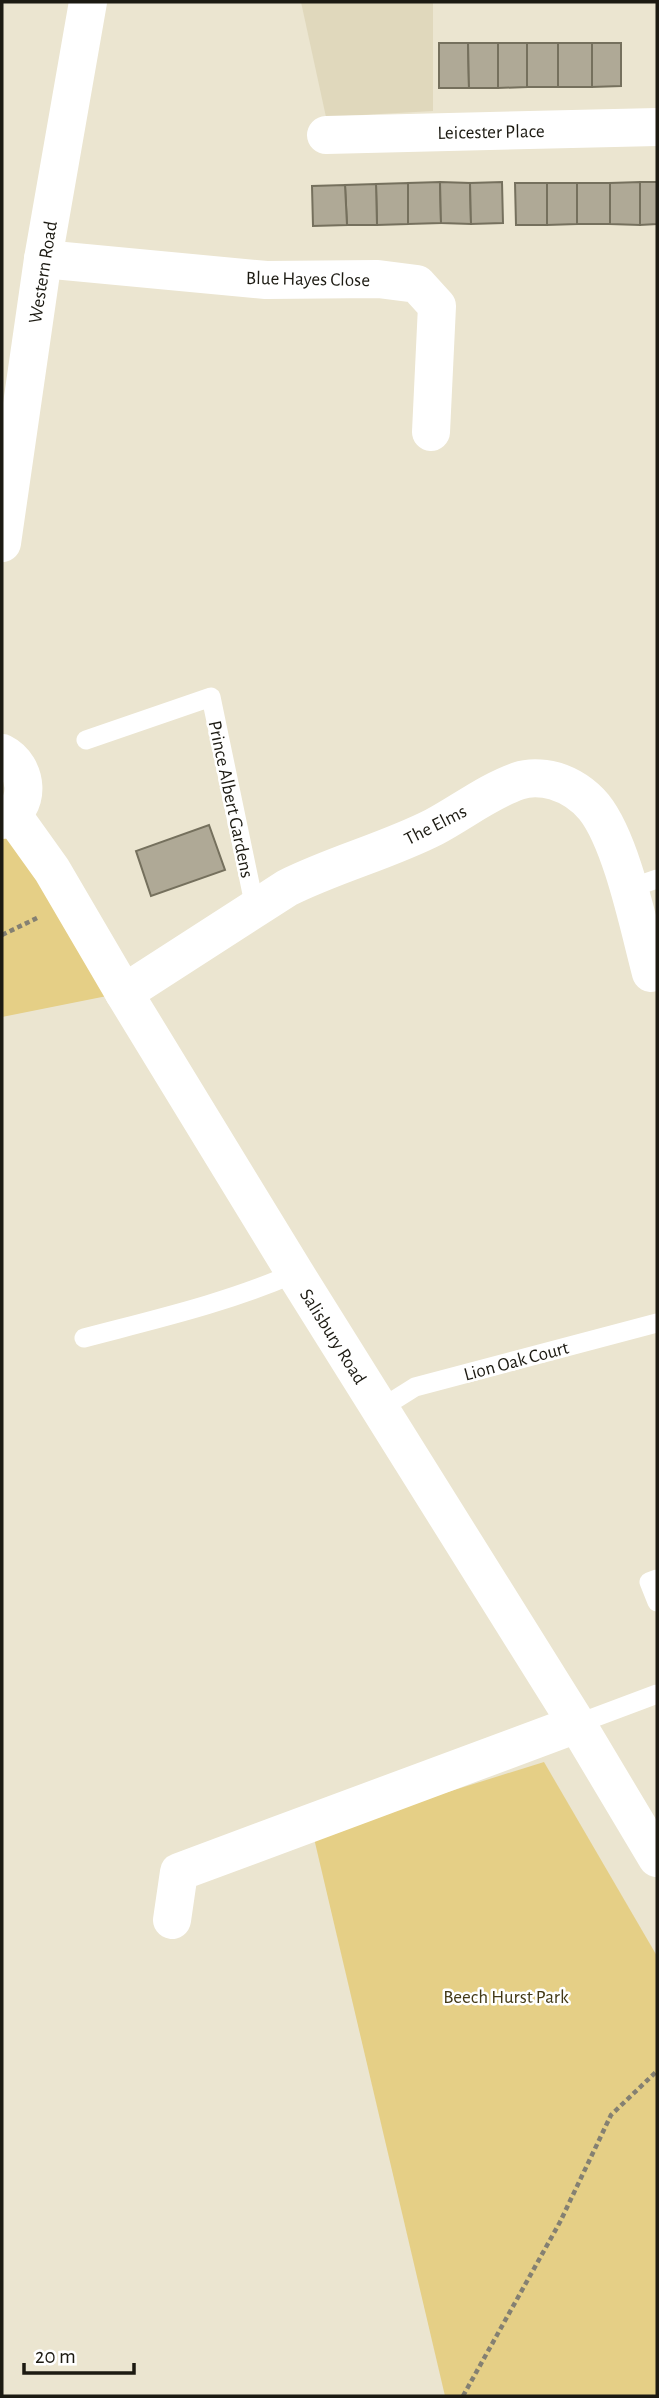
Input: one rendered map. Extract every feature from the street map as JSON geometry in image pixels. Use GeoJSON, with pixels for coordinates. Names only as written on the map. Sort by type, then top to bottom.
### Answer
{"type":"FeatureCollection","features":[{"type":"Feature","properties":{"kind":"street","name":"Western Road"},"geometry":{"type":"LineString","coordinates":[[2,543],[43,259],[88,2]]}},
{"type":"Feature","properties":{"kind":"street","name":"Leicester Place"},"geometry":{"type":"LineString","coordinates":[[326,135],[657,127]]}},
{"type":"Feature","properties":{"kind":"street","name":"Blue Hayes Close"},"geometry":{"type":"LineString","coordinates":[[43,259],[266,280],[378,279],[417,284],[437,306],[431,432]]}},
{"type":"Feature","properties":{"kind":"street"},"geometry":{"type":"LineString","coordinates":[[2,753],[18,765],[23,777],[22,799],[7,817]]}},
{"type":"Feature","properties":{"kind":"street","name":"The Elms"},"geometry":{"type":"LineString","coordinates":[[124,993],[255,908],[312,875],[411,838],[501,789],[520,780],[534,778],[565,784],[582,795],[594,807],[643,884],[651,973]]}},
{"type":"Feature","properties":{"kind":"street","name":"Salisbury Road"},"geometry":{"type":"LineString","coordinates":[[7,817],[52,870],[295,1273],[657,1858]]}},
{"type":"Feature","properties":{"kind":"street"},"geometry":{"type":"LineString","coordinates":[[172,1920],[179,1872],[576,1724]]}},
{"type":"Feature","properties":{"kind":"lane","name":"Prince Albert Gardens"},"geometry":{"type":"LineString","coordinates":[[86,740],[211,697],[255,908]]}},
{"type":"Feature","properties":{"kind":"lane"},"geometry":{"type":"LineString","coordinates":[[84,1338],[202,1307],[295,1273]]}},
{"type":"Feature","properties":{"kind":"lane","name":"Lion Oak Court"},"geometry":{"type":"LineString","coordinates":[[380,1409],[415,1387],[657,1323]]}},
{"type":"Feature","properties":{"kind":"lane"},"geometry":{"type":"LineString","coordinates":[[657,1579],[649,1582],[657,1602]]}},
{"type":"Feature","properties":{"kind":"lane"},"geometry":{"type":"LineString","coordinates":[[576,1724],[657,1694]]}},
{"type":"Feature","properties":{"kind":"path"},"geometry":{"type":"LineString","coordinates":[[2,935],[39,916]]}},
{"type":"Feature","properties":{"kind":"path"},"geometry":{"type":"LineString","coordinates":[[463,2396],[560,2222],[611,2115],[657,2071]]}},
{"type":"Feature","properties":{"kind":"shaded area"},"geometry":{"type":"Polygon","coordinates":[[[301,2],[433,2],[433,111],[326,117],[301,2]]]}},
{"type":"Feature","properties":{"kind":"green space"},"geometry":{"type":"Polygon","coordinates":[[[4,833],[117,994],[2,1017],[4,833]]]}},
{"type":"Feature","properties":{"kind":"green space","name":"Beech Hurst Park"},"geometry":{"type":"Polygon","coordinates":[[[544,1762],[657,1956],[657,2396],[445,2396],[313,1834],[544,1762]]]}},
{"type":"Feature","properties":{"kind":"building"},"geometry":{"type":"Polygon","coordinates":[[[439,43],[468,43],[469,88],[439,88],[439,43]]]}},
{"type":"Feature","properties":{"kind":"building"},"geometry":{"type":"Polygon","coordinates":[[[468,43],[498,43],[498,88],[469,88],[468,43]]]}},
{"type":"Feature","properties":{"kind":"building"},"geometry":{"type":"Polygon","coordinates":[[[498,43],[527,43],[527,87],[498,88],[498,43]]]}},
{"type":"Feature","properties":{"kind":"building"},"geometry":{"type":"Polygon","coordinates":[[[527,43],[558,43],[558,87],[527,87],[527,43]]]}},
{"type":"Feature","properties":{"kind":"building"},"geometry":{"type":"Polygon","coordinates":[[[558,43],[592,43],[592,87],[558,87],[558,43]]]}},
{"type":"Feature","properties":{"kind":"building"},"geometry":{"type":"Polygon","coordinates":[[[592,43],[621,43],[621,86],[592,87],[592,43]]]}},
{"type":"Feature","properties":{"kind":"building"},"geometry":{"type":"Polygon","coordinates":[[[440,182],[441,223],[408,224],[408,183],[440,182]]]}},
{"type":"Feature","properties":{"kind":"building"},"geometry":{"type":"Polygon","coordinates":[[[440,182],[470,183],[471,224],[441,223],[440,182]]]}},
{"type":"Feature","properties":{"kind":"building"},"geometry":{"type":"Polygon","coordinates":[[[502,182],[503,223],[471,224],[470,183],[502,182]]]}},
{"type":"Feature","properties":{"kind":"building"},"geometry":{"type":"Polygon","coordinates":[[[640,182],[640,225],[610,224],[610,183],[640,182]]]}},
{"type":"Feature","properties":{"kind":"building"},"geometry":{"type":"Polygon","coordinates":[[[640,182],[657,182],[657,224],[640,225],[640,182]]]}},
{"type":"Feature","properties":{"kind":"building"},"geometry":{"type":"Polygon","coordinates":[[[408,183],[408,224],[377,225],[376,184],[408,183]]]}},
{"type":"Feature","properties":{"kind":"building"},"geometry":{"type":"Polygon","coordinates":[[[515,183],[547,183],[547,225],[516,225],[515,183]]]}},
{"type":"Feature","properties":{"kind":"building"},"geometry":{"type":"Polygon","coordinates":[[[547,183],[577,183],[577,224],[547,225],[547,183]]]}},
{"type":"Feature","properties":{"kind":"building"},"geometry":{"type":"Polygon","coordinates":[[[577,183],[610,183],[610,224],[577,224],[577,183]]]}},
{"type":"Feature","properties":{"kind":"building"},"geometry":{"type":"Polygon","coordinates":[[[376,184],[377,225],[347,225],[345,185],[376,184]]]}},
{"type":"Feature","properties":{"kind":"building"},"geometry":{"type":"Polygon","coordinates":[[[345,185],[347,225],[313,226],[312,186],[345,185]]]}},
{"type":"Feature","properties":{"kind":"building"},"geometry":{"type":"Polygon","coordinates":[[[209,825],[225,870],[151,896],[136,851],[209,825]]]}}]}
